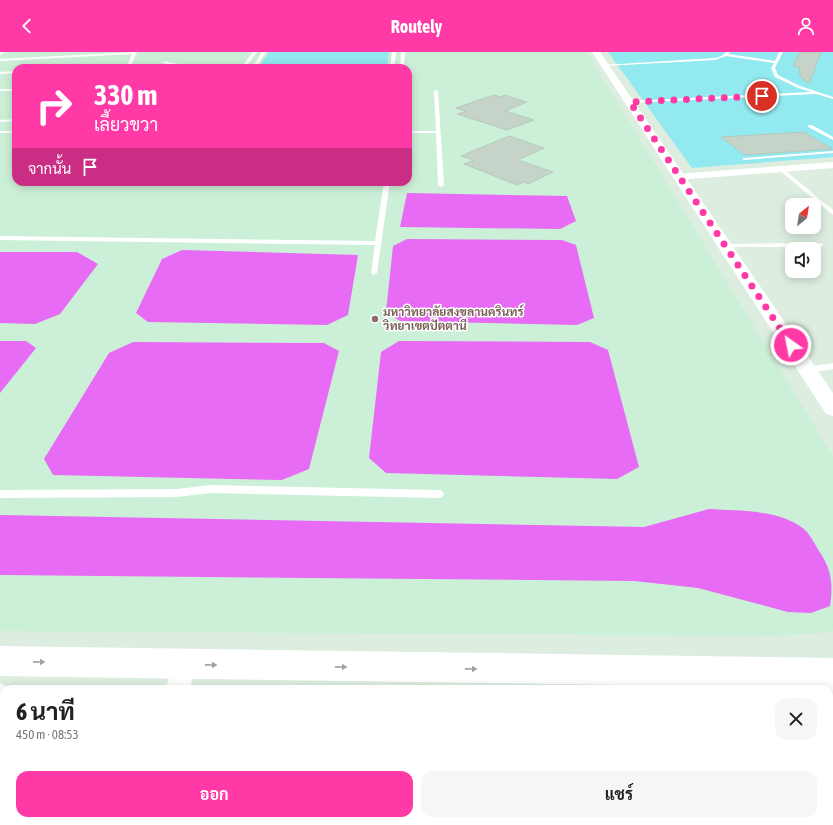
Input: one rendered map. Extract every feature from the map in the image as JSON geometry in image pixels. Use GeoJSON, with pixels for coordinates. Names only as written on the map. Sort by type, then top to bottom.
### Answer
{"type":"FeatureCollection","features":[{"type":"Feature","properties":{"kind":"street"},"geometry":{"type":"LineString","coordinates":[[596,52],[833,409]]}},
{"type":"Feature","properties":{"kind":"street"},"geometry":{"type":"LineString","coordinates":[[678,176],[833,165]]}},
{"type":"Feature","properties":{"kind":"street"},"geometry":{"type":"LineString","coordinates":[[0,661],[180,677],[833,673]]}},
{"type":"Feature","properties":{"kind":"lane"},"geometry":{"type":"LineString","coordinates":[[0,60],[135,52],[130,64]]}},
{"type":"Feature","properties":{"kind":"lane"},"geometry":{"type":"LineString","coordinates":[[247,64],[255,52]]}},
{"type":"Feature","properties":{"kind":"lane"},"geometry":{"type":"LineString","coordinates":[[256,64],[264,52]]}},
{"type":"Feature","properties":{"kind":"lane"},"geometry":{"type":"LineString","coordinates":[[392,64],[394,52]]}},
{"type":"Feature","properties":{"kind":"lane"},"geometry":{"type":"LineString","coordinates":[[402,64],[403,52]]}},
{"type":"Feature","properties":{"kind":"lane"},"geometry":{"type":"LineString","coordinates":[[781,52],[773,72],[776,76],[788,83],[833,98]]}},
{"type":"Feature","properties":{"kind":"lane"},"geometry":{"type":"LineString","coordinates":[[605,65],[715,59],[727,54],[776,62]]}},
{"type":"Feature","properties":{"kind":"lane"},"geometry":{"type":"LineString","coordinates":[[164,62],[174,64]]}},
{"type":"Feature","properties":{"kind":"lane"},"geometry":{"type":"LineString","coordinates":[[0,73],[12,72]]}},
{"type":"Feature","properties":{"kind":"lane"},"geometry":{"type":"LineString","coordinates":[[0,90],[12,90]]}},
{"type":"Feature","properties":{"kind":"lane"},"geometry":{"type":"LineString","coordinates":[[436,91],[441,185]]}},
{"type":"Feature","properties":{"kind":"lane"},"geometry":{"type":"LineString","coordinates":[[630,102],[815,93]]}},
{"type":"Feature","properties":{"kind":"lane"},"geometry":{"type":"LineString","coordinates":[[0,121],[12,120]]}},
{"type":"Feature","properties":{"kind":"lane"},"geometry":{"type":"LineString","coordinates":[[810,126],[833,139]]}},
{"type":"Feature","properties":{"kind":"lane"},"geometry":{"type":"LineString","coordinates":[[0,132],[9,132],[12,129]]}},
{"type":"Feature","properties":{"kind":"lane"},"geometry":{"type":"LineString","coordinates":[[412,132],[439,132]]}},
{"type":"Feature","properties":{"kind":"lane"},"geometry":{"type":"LineString","coordinates":[[744,159],[833,152]]}},
{"type":"Feature","properties":{"kind":"lane"},"geometry":{"type":"LineString","coordinates":[[780,168],[833,213]]}},
{"type":"Feature","properties":{"kind":"lane"},"geometry":{"type":"LineString","coordinates":[[374,273],[386,186]]}},
{"type":"Feature","properties":{"kind":"lane"},"geometry":{"type":"LineString","coordinates":[[0,238],[378,242]]}},
{"type":"Feature","properties":{"kind":"lane"},"geometry":{"type":"LineString","coordinates":[[726,246],[785,245]]}},
{"type":"Feature","properties":{"kind":"lane"},"geometry":{"type":"LineString","coordinates":[[807,370],[833,366]]}},
{"type":"Feature","properties":{"kind":"lane"},"geometry":{"type":"LineString","coordinates":[[0,494],[177,493],[211,489],[439,494]]}},
{"type":"Feature","properties":{"kind":"shaded area","name":"มหาวิทยาลัยสงขลานครินทร์ วิทยาเขตปัตตานี"},"geometry":{"type":"Polygon","coordinates":[[[0,52],[587,52],[833,456],[833,631],[775,636],[0,631],[0,52]]]}},
{"type":"Feature","properties":{"kind":"shaded area"},"geometry":{"type":"Polygon","coordinates":[[[269,52],[389,52],[388,64],[261,64],[269,52]]]}},
{"type":"Feature","properties":{"kind":"shaded area"},"geometry":{"type":"Polygon","coordinates":[[[608,52],[833,52],[833,157],[692,168],[608,52]]]}},
{"type":"Feature","properties":{"kind":"shaded area"},"geometry":{"type":"Polygon","coordinates":[[[407,193],[567,196],[576,221],[560,229],[400,227],[407,193]]]}},
{"type":"Feature","properties":{"kind":"shaded area"},"geometry":{"type":"Polygon","coordinates":[[[407,239],[562,240],[576,245],[594,318],[577,325],[400,321],[386,312],[393,246],[407,239]]]}},
{"type":"Feature","properties":{"kind":"shaded area"},"geometry":{"type":"Polygon","coordinates":[[[182,250],[358,255],[348,315],[327,325],[148,322],[136,313],[162,259],[182,250]]]}},
{"type":"Feature","properties":{"kind":"shaded area"},"geometry":{"type":"Polygon","coordinates":[[[0,252],[77,252],[98,264],[60,314],[35,324],[0,323],[0,252]]]}},
{"type":"Feature","properties":{"kind":"shaded area"},"geometry":{"type":"Polygon","coordinates":[[[0,341],[26,341],[36,348],[0,393],[0,341]]]}},
{"type":"Feature","properties":{"kind":"shaded area"},"geometry":{"type":"Polygon","coordinates":[[[399,341],[590,342],[608,350],[639,467],[617,479],[386,473],[369,458],[381,352],[399,341]]]}},
{"type":"Feature","properties":{"kind":"shaded area"},"geometry":{"type":"Polygon","coordinates":[[[133,342],[324,343],[339,351],[309,469],[282,480],[53,475],[44,459],[109,353],[133,342]]]}},
{"type":"Feature","properties":{"kind":"shaded area"},"geometry":{"type":"Polygon","coordinates":[[[709,509],[770,514],[794,522],[804,529],[825,560],[831,579],[830,606],[811,613],[788,612],[698,588],[634,581],[0,575],[0,515],[644,527],[709,509]]]}},
{"type":"Feature","properties":{"kind":"building"},"geometry":{"type":"Polygon","coordinates":[[[800,52],[821,52],[809,84],[800,76],[799,67],[793,66],[800,52]]]}},
{"type":"Feature","properties":{"kind":"building"},"geometry":{"type":"Polygon","coordinates":[[[494,95],[501,97],[504,95],[527,102],[505,111],[534,120],[507,130],[457,114],[466,111],[456,108],[494,95]]]}},
{"type":"Feature","properties":{"kind":"building"},"geometry":{"type":"Polygon","coordinates":[[[804,132],[832,149],[745,155],[721,137],[804,132]]]}},
{"type":"Feature","properties":{"kind":"building"},"geometry":{"type":"Polygon","coordinates":[[[509,136],[544,148],[518,160],[553,172],[528,184],[523,182],[517,185],[464,164],[474,160],[461,156],[509,136]]]}},
{"type":"Feature","properties":{"kind":"place","name":"มหาวิทยาลัยสงขลานครินทร์ วิทยาเขตปัตตานี"},"geometry":{"type":"Point","coordinates":[375,319]}},
{"type":"Feature","properties":{"kind":"route"},"geometry":{"type":"LineString","coordinates":[[762,96],[630,102],[791,345]]}}]}
